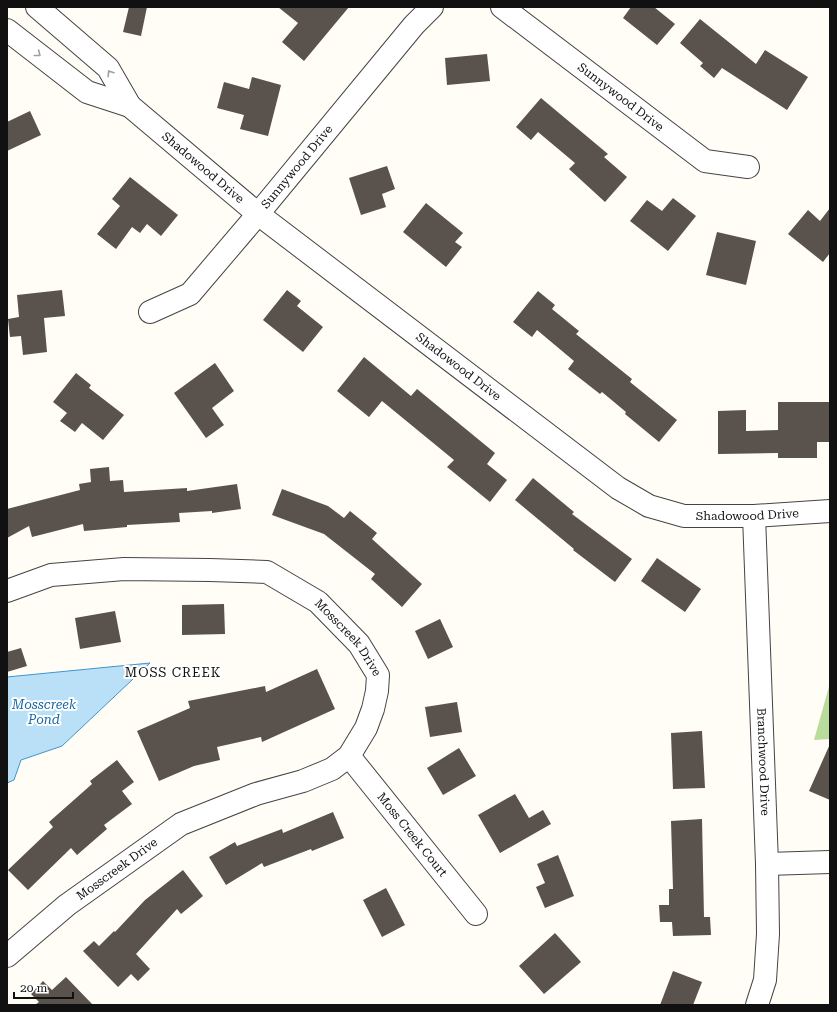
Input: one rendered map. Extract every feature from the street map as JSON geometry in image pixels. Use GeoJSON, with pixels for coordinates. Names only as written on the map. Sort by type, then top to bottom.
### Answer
{"type":"FeatureCollection","features":[{"type":"Feature","properties":{"kind":"street","name":"Shadowood Drive"},"geometry":{"type":"LineString","coordinates":[[38,7],[108,68],[130,106],[258,214],[618,488],[649,506],[684,516],[754,516],[830,510]]}},
{"type":"Feature","properties":{"kind":"street","name":"Sunnywood Drive"},"geometry":{"type":"LineString","coordinates":[[150,312],[190,294],[414,25],[432,7]]}},
{"type":"Feature","properties":{"kind":"street","name":"Sunnywood Drive"},"geometry":{"type":"LineString","coordinates":[[502,7],[705,161],[748,167]]}},
{"type":"Feature","properties":{"kind":"street","name":"Shadowood Drive"},"geometry":{"type":"LineString","coordinates":[[7,30],[87,92],[130,106]]}},
{"type":"Feature","properties":{"kind":"street","name":"Branchwood Drive"},"geometry":{"type":"LineString","coordinates":[[754,516],[767,864],[768,934],[765,980],[757,1005]]}},
{"type":"Feature","properties":{"kind":"street","name":"Mosscreek Drive"},"geometry":{"type":"LineString","coordinates":[[7,591],[51,575],[124,569],[267,572],[318,602],[359,644],[378,676],[377,691],[373,709],[366,728],[349,756],[332,769],[303,781],[256,794],[180,824],[67,905],[7,956]]}},
{"type":"Feature","properties":{"kind":"street","name":"Moss Creek Court"},"geometry":{"type":"LineString","coordinates":[[349,756],[476,914]]}},
{"type":"Feature","properties":{"kind":"street"},"geometry":{"type":"LineString","coordinates":[[767,864],[830,862]]}},
{"type":"Feature","properties":{"kind":"green space"},"geometry":{"type":"Polygon","coordinates":[[[830,683],[830,739],[814,740],[830,683]]]}},
{"type":"Feature","properties":{"kind":"water","name":"Mosscreek Pond"},"geometry":{"type":"Polygon","coordinates":[[[150,663],[62,746],[21,760],[14,780],[7,783],[7,677],[150,663]]]}},
{"type":"Feature","properties":{"kind":"building"},"geometry":{"type":"Polygon","coordinates":[[[129,7],[147,7],[141,36],[123,32],[129,7]]]}},
{"type":"Feature","properties":{"kind":"building"},"geometry":{"type":"Polygon","coordinates":[[[278,7],[349,7],[304,61],[282,42],[298,23],[278,7]]]}},
{"type":"Feature","properties":{"kind":"building"},"geometry":{"type":"Polygon","coordinates":[[[631,7],[654,7],[675,24],[657,45],[623,18],[631,7]]]}},
{"type":"Feature","properties":{"kind":"building"},"geometry":{"type":"Polygon","coordinates":[[[700,19],[756,64],[765,50],[808,77],[787,110],[722,68],[714,78],[700,66],[703,63],[680,43],[700,19]]]}},
{"type":"Feature","properties":{"kind":"building"},"geometry":{"type":"Polygon","coordinates":[[[487,54],[490,81],[447,85],[445,58],[487,54]]]}},
{"type":"Feature","properties":{"kind":"building"},"geometry":{"type":"Polygon","coordinates":[[[252,77],[281,85],[268,136],[240,129],[244,115],[217,108],[224,82],[249,89],[252,77]]]}},
{"type":"Feature","properties":{"kind":"building"},"geometry":{"type":"Polygon","coordinates":[[[541,98],[608,154],[604,157],[627,177],[605,202],[569,169],[575,163],[538,132],[531,140],[516,127],[541,98]]]}},
{"type":"Feature","properties":{"kind":"building"},"geometry":{"type":"Polygon","coordinates":[[[30,111],[41,135],[7,151],[7,122],[30,111]]]}},
{"type":"Feature","properties":{"kind":"building"},"geometry":{"type":"Polygon","coordinates":[[[387,166],[395,189],[382,194],[386,207],[361,215],[349,178],[387,166]]]}},
{"type":"Feature","properties":{"kind":"building"},"geometry":{"type":"Polygon","coordinates":[[[130,177],[178,215],[161,236],[147,224],[140,233],[132,227],[116,249],[97,234],[120,206],[112,199],[130,177]]]}},
{"type":"Feature","properties":{"kind":"building"},"geometry":{"type":"Polygon","coordinates":[[[673,198],[696,216],[668,251],[630,221],[647,200],[662,211],[673,198]]]}},
{"type":"Feature","properties":{"kind":"building"},"geometry":{"type":"Polygon","coordinates":[[[426,203],[463,233],[455,242],[462,247],[446,267],[403,232],[426,203]]]}},
{"type":"Feature","properties":{"kind":"building"},"geometry":{"type":"Polygon","coordinates":[[[830,208],[830,253],[823,262],[788,234],[808,210],[820,221],[830,208]]]}},
{"type":"Feature","properties":{"kind":"building"},"geometry":{"type":"Polygon","coordinates":[[[717,232],[756,241],[746,285],[706,275],[717,232]]]}},
{"type":"Feature","properties":{"kind":"building"},"geometry":{"type":"Polygon","coordinates":[[[62,290],[65,316],[44,318],[47,352],[23,355],[21,336],[10,337],[8,319],[19,317],[17,295],[62,290]]]}},
{"type":"Feature","properties":{"kind":"building"},"geometry":{"type":"Polygon","coordinates":[[[287,290],[301,301],[297,306],[323,327],[303,352],[263,320],[287,290]]]}},
{"type":"Feature","properties":{"kind":"building"},"geometry":{"type":"Polygon","coordinates":[[[538,291],[555,305],[552,309],[579,331],[576,334],[632,379],[630,382],[677,420],[659,442],[625,414],[626,412],[602,392],[600,394],[568,369],[574,361],[537,330],[532,337],[513,322],[538,291]]]}},
{"type":"Feature","properties":{"kind":"building"},"geometry":{"type":"Polygon","coordinates":[[[364,357],[411,396],[417,389],[495,453],[487,464],[507,480],[490,502],[447,467],[454,460],[382,401],[369,417],[337,391],[364,357]]]}},
{"type":"Feature","properties":{"kind":"building"},"geometry":{"type":"Polygon","coordinates":[[[215,363],[234,391],[212,408],[224,425],[206,438],[174,393],[215,363]]]}},
{"type":"Feature","properties":{"kind":"building"},"geometry":{"type":"Polygon","coordinates":[[[76,373],[91,385],[89,388],[124,415],[103,440],[82,423],[75,432],[60,421],[67,413],[53,402],[76,373]]]}},
{"type":"Feature","properties":{"kind":"building"},"geometry":{"type":"Polygon","coordinates":[[[778,402],[830,402],[830,442],[817,442],[817,458],[778,458],[778,453],[718,454],[718,411],[746,410],[746,431],[778,430],[778,402]]]}},
{"type":"Feature","properties":{"kind":"building"},"geometry":{"type":"Polygon","coordinates":[[[109,467],[110,481],[123,480],[124,492],[187,488],[187,491],[237,484],[241,509],[212,513],[212,511],[179,513],[180,522],[127,525],[127,527],[84,531],[83,524],[32,537],[29,526],[7,538],[7,509],[80,490],[79,484],[91,482],[90,469],[109,467]]]}},
{"type":"Feature","properties":{"kind":"building"},"geometry":{"type":"Polygon","coordinates":[[[533,478],[574,512],[572,514],[632,559],[615,582],[573,550],[574,549],[515,500],[533,478]]]}},
{"type":"Feature","properties":{"kind":"building"},"geometry":{"type":"Polygon","coordinates":[[[282,489],[328,506],[344,518],[350,511],[377,533],[372,539],[422,584],[402,607],[371,579],[375,574],[324,534],[272,515],[282,489]]]}},
{"type":"Feature","properties":{"kind":"building"},"geometry":{"type":"Polygon","coordinates":[[[657,558],[701,589],[685,612],[641,581],[657,558]]]}},
{"type":"Feature","properties":{"kind":"building"},"geometry":{"type":"Polygon","coordinates":[[[224,604],[225,634],[182,635],[182,605],[224,604]]]}},
{"type":"Feature","properties":{"kind":"building"},"geometry":{"type":"Polygon","coordinates":[[[115,611],[121,642],[80,649],[75,618],[115,611]]]}},
{"type":"Feature","properties":{"kind":"building"},"geometry":{"type":"Polygon","coordinates":[[[440,619],[453,647],[428,659],[415,631],[440,619]]]}},
{"type":"Feature","properties":{"kind":"building"},"geometry":{"type":"Polygon","coordinates":[[[21,648],[27,666],[7,672],[7,652],[21,648]]]}},
{"type":"Feature","properties":{"kind":"building"},"geometry":{"type":"Polygon","coordinates":[[[317,669],[335,709],[262,742],[261,737],[217,747],[220,760],[194,766],[159,781],[137,731],[190,708],[188,701],[265,686],[266,692],[317,669]]]}},
{"type":"Feature","properties":{"kind":"building"},"geometry":{"type":"Polygon","coordinates":[[[457,702],[462,732],[430,737],[425,707],[457,702]]]}},
{"type":"Feature","properties":{"kind":"building"},"geometry":{"type":"Polygon","coordinates":[[[702,731],[705,788],[673,789],[671,733],[702,731]]]}},
{"type":"Feature","properties":{"kind":"building"},"geometry":{"type":"Polygon","coordinates":[[[830,744],[830,800],[809,791],[830,744]]]}},
{"type":"Feature","properties":{"kind":"building"},"geometry":{"type":"Polygon","coordinates":[[[459,748],[476,776],[443,795],[427,768],[459,748]]]}},
{"type":"Feature","properties":{"kind":"building"},"geometry":{"type":"Polygon","coordinates":[[[117,760],[134,782],[122,791],[132,804],[104,825],[107,829],[77,855],[71,848],[28,890],[8,870],[53,827],[49,822],[92,784],[90,781],[117,760]]]}},
{"type":"Feature","properties":{"kind":"building"},"geometry":{"type":"Polygon","coordinates":[[[515,794],[529,818],[543,810],[551,824],[500,853],[478,815],[515,794]]]}},
{"type":"Feature","properties":{"kind":"building"},"geometry":{"type":"Polygon","coordinates":[[[333,812],[344,838],[312,851],[311,849],[264,867],[262,863],[226,885],[209,857],[235,842],[237,846],[282,829],[283,833],[333,812]]]}},
{"type":"Feature","properties":{"kind":"building"},"geometry":{"type":"Polygon","coordinates":[[[702,819],[704,917],[710,917],[711,935],[673,936],[672,922],[660,922],[659,905],[669,905],[669,889],[673,889],[671,821],[702,819]]]}},
{"type":"Feature","properties":{"kind":"building"},"geometry":{"type":"Polygon","coordinates":[[[558,855],[574,896],[545,908],[536,887],[545,883],[537,864],[558,855]]]}},
{"type":"Feature","properties":{"kind":"building"},"geometry":{"type":"Polygon","coordinates":[[[183,870],[203,896],[181,914],[177,909],[136,954],[150,969],[138,981],[131,974],[118,987],[83,951],[94,941],[99,946],[114,931],[115,932],[145,900],[183,870]]]}},
{"type":"Feature","properties":{"kind":"building"},"geometry":{"type":"Polygon","coordinates":[[[386,888],[405,925],[382,937],[363,900],[386,888]]]}},
{"type":"Feature","properties":{"kind":"building"},"geometry":{"type":"Polygon","coordinates":[[[555,933],[581,962],[544,994],[519,966],[555,933]]]}},
{"type":"Feature","properties":{"kind":"building"},"geometry":{"type":"Polygon","coordinates":[[[673,971],[702,982],[693,1005],[660,1005],[673,971]]]}},
{"type":"Feature","properties":{"kind":"building"},"geometry":{"type":"Polygon","coordinates":[[[66,977],[93,1005],[35,1005],[39,1002],[31,994],[43,981],[52,990],[66,977]]]}},
{"type":"Feature","properties":{"kind":"district","name":"MOSS CREEK"},"geometry":{"type":"Point","coordinates":[173,672]}}]}
